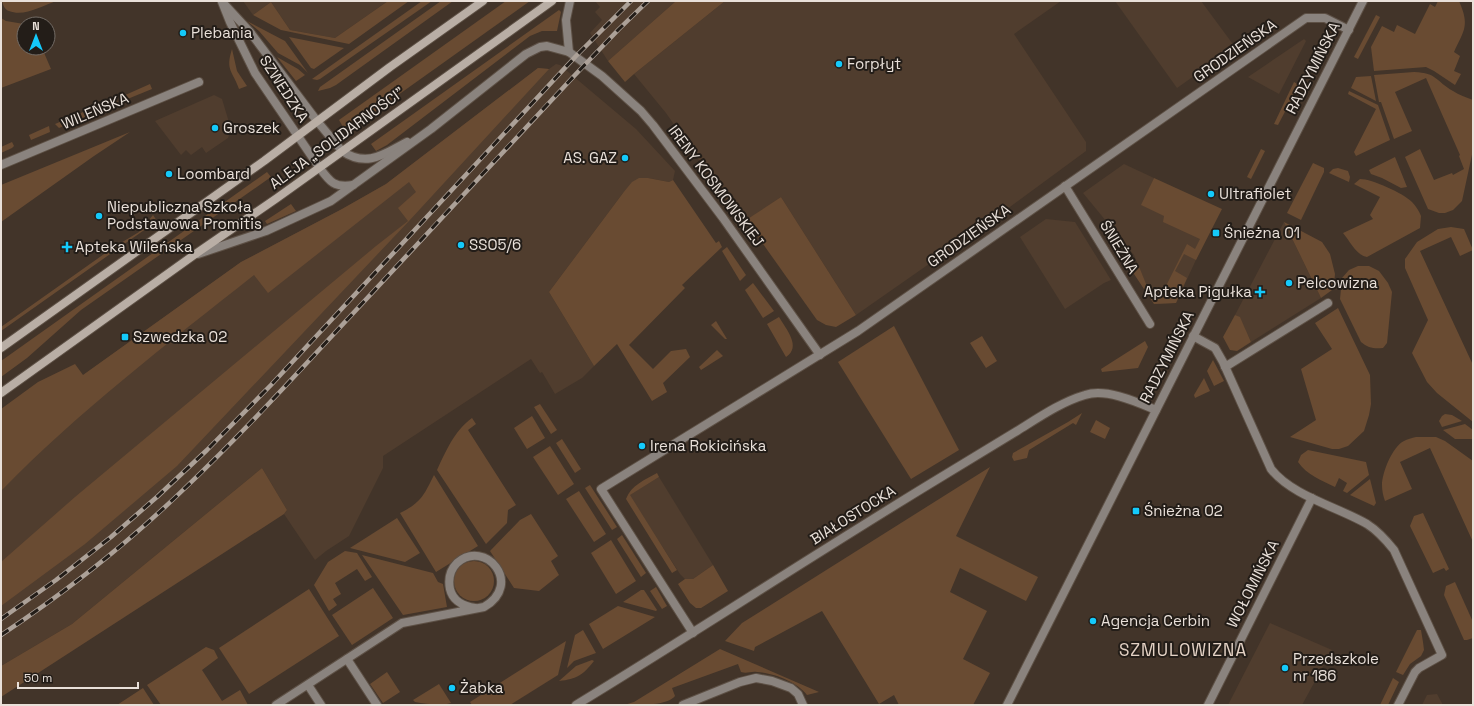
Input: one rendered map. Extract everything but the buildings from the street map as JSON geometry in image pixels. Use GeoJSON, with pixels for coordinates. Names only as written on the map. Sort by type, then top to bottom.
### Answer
{"type":"FeatureCollection","features":[{"type":"Feature","properties":{"kind":"main road","name":"ALEJA „SOLIDARNOŚCI”"},"geometry":{"type":"LineString","coordinates":[[1,348],[264,161],[483,1]]}},
{"type":"Feature","properties":{"kind":"main road","name":"ALEJA „SOLIDARNOŚCI”"},"geometry":{"type":"LineString","coordinates":[[1,393],[552,1]]}},
{"type":"Feature","properties":{"kind":"street","name":"SZWEDZKA"},"geometry":{"type":"LineString","coordinates":[[222,1],[251,33],[317,121],[342,151]]}},
{"type":"Feature","properties":{"kind":"street","name":"SZWEDZKA"},"geometry":{"type":"LineString","coordinates":[[222,1],[230,22],[255,74],[319,167],[330,182],[343,186],[354,185]]}},
{"type":"Feature","properties":{"kind":"street"},"geometry":{"type":"LineString","coordinates":[[194,255],[266,231],[331,201],[431,129],[534,50],[546,46],[569,52],[566,20],[570,1]]}},
{"type":"Feature","properties":{"kind":"street","name":"RADZYMIŃSKA"},"geometry":{"type":"LineString","coordinates":[[1007,705],[1363,1]]}},
{"type":"Feature","properties":{"kind":"street","name":"GRODZIEŃSKA"},"geometry":{"type":"LineString","coordinates":[[693,633],[601,488],[858,331],[1306,18],[1325,18],[1348,30]]}},
{"type":"Feature","properties":{"kind":"street","name":"IRENY KOSMOWSKIEJ"},"geometry":{"type":"LineString","coordinates":[[569,52],[602,76],[641,111],[653,125],[723,218],[820,354]]}},
{"type":"Feature","properties":{"kind":"street","name":"WILEŃSKA"},"geometry":{"type":"LineString","coordinates":[[1,166],[199,82]]}},
{"type":"Feature","properties":{"kind":"street"},"geometry":{"type":"LineString","coordinates":[[342,151],[350,157],[357,159],[371,159],[431,129]]}},
{"type":"Feature","properties":{"kind":"street","name":"ŚNIEŻNA"},"geometry":{"type":"LineString","coordinates":[[1065,186],[1150,324]]}},
{"type":"Feature","properties":{"kind":"street"},"geometry":{"type":"LineString","coordinates":[[1225,367],[1328,303]]}},
{"type":"Feature","properties":{"kind":"street"},"geometry":{"type":"LineString","coordinates":[[1193,336],[1215,348],[1271,468],[1278,477],[1287,484],[1312,498],[1368,524],[1382,535],[1394,550],[1442,655],[1419,668],[1415,672],[1398,705]]}},
{"type":"Feature","properties":{"kind":"street","name":"BIAŁOSTOCKA"},"geometry":{"type":"LineString","coordinates":[[576,705],[589,702],[693,633],[894,506],[1034,420],[1072,400],[1086,394],[1099,393],[1130,400],[1156,410]]}},
{"type":"Feature","properties":{"kind":"street","name":"WOŁOMIŃSKA"},"geometry":{"type":"LineString","coordinates":[[1208,705],[1312,498]]}},
{"type":"Feature","properties":{"kind":"street"},"geometry":{"type":"LineString","coordinates":[[276,705],[402,623],[484,607],[495,599],[500,591],[501,582],[498,568],[491,562],[478,556],[469,556],[460,560],[454,566],[450,574],[449,583],[451,592],[456,600],[463,606],[475,608]]}},
{"type":"Feature","properties":{"kind":"street"},"geometry":{"type":"LineString","coordinates":[[347,659],[377,705]]}},
{"type":"Feature","properties":{"kind":"street"},"geometry":{"type":"LineString","coordinates":[[683,705],[740,682],[756,678],[772,681],[791,688],[798,694],[803,705]]}},
{"type":"Feature","properties":{"kind":"street"},"geometry":{"type":"LineString","coordinates":[[308,685],[321,705]]}},
{"type":"Feature","properties":{"kind":"shaded area"},"geometry":{"type":"Polygon","coordinates":[[[2,1],[56,1],[21,13],[8,10],[4,7],[2,1]]]}},
{"type":"Feature","properties":{"kind":"shaded area"},"geometry":{"type":"Polygon","coordinates":[[[243,1],[388,1],[335,38],[290,30],[271,2],[253,15],[243,1]]]}},
{"type":"Feature","properties":{"kind":"shaded area"},"geometry":{"type":"Polygon","coordinates":[[[388,1],[409,1],[349,44],[281,30],[253,15],[271,2],[290,30],[335,38],[388,1]]]}},
{"type":"Feature","properties":{"kind":"shaded area"},"geometry":{"type":"Polygon","coordinates":[[[422,1],[432,1],[320,79],[312,79],[422,1]]]}},
{"type":"Feature","properties":{"kind":"shaded area"},"geometry":{"type":"Polygon","coordinates":[[[441,1],[453,1],[336,85],[318,91],[320,87],[441,1]]]}},
{"type":"Feature","properties":{"kind":"shaded area"},"geometry":{"type":"Polygon","coordinates":[[[506,1],[530,1],[363,120],[343,127],[339,120],[506,1]]]}},
{"type":"Feature","properties":{"kind":"shaded area"},"geometry":{"type":"Polygon","coordinates":[[[595,1],[676,1],[608,61],[590,33],[602,20],[595,12],[600,7],[595,1]]]}},
{"type":"Feature","properties":{"kind":"shaded area"},"geometry":{"type":"Polygon","coordinates":[[[676,1],[725,1],[625,82],[608,61],[676,1]]]}},
{"type":"Feature","properties":{"kind":"shaded area"},"geometry":{"type":"Polygon","coordinates":[[[725,1],[1061,1],[1014,34],[1086,142],[1086,151],[992,220],[856,315],[781,197],[742,222],[666,113],[634,74],[725,1]]]}},
{"type":"Feature","properties":{"kind":"shaded area"},"geometry":{"type":"Polygon","coordinates":[[[1115,1],[1201,1],[1235,47],[1177,88],[1115,1]]]}},
{"type":"Feature","properties":{"kind":"shaded area"},"geometry":{"type":"Polygon","coordinates":[[[1438,1],[1459,1],[1464,16],[1465,22],[1463,33],[1454,52],[1460,56],[1454,71],[1461,74],[1455,85],[1426,67],[1374,71],[1371,47],[1382,26],[1394,32],[1397,25],[1415,34],[1430,4],[1435,7],[1438,1]]]}},
{"type":"Feature","properties":{"kind":"shaded area"},"geometry":{"type":"Polygon","coordinates":[[[559,10],[561,12],[557,31],[542,31],[530,36],[387,145],[376,151],[371,144],[559,10]]]}},
{"type":"Feature","properties":{"kind":"shaded area"},"geometry":{"type":"Polygon","coordinates":[[[1376,15],[1380,17],[1358,59],[1354,57],[1376,15]]]}},
{"type":"Feature","properties":{"kind":"shaded area"},"geometry":{"type":"Polygon","coordinates":[[[1,18],[6,21],[16,23],[16,56],[45,56],[51,69],[1,88],[1,18]]]}},
{"type":"Feature","properties":{"kind":"shaded area"},"geometry":{"type":"Polygon","coordinates":[[[247,21],[285,41],[308,73],[300,65],[278,53],[259,31],[247,21]]]}},
{"type":"Feature","properties":{"kind":"shaded area"},"geometry":{"type":"Polygon","coordinates":[[[289,37],[344,48],[314,69],[311,68],[289,37]]]}},
{"type":"Feature","properties":{"kind":"shaded area"},"geometry":{"type":"Polygon","coordinates":[[[1304,39],[1306,41],[1279,94],[1248,77],[1304,39]]]}},
{"type":"Feature","properties":{"kind":"shaded area"},"geometry":{"type":"Polygon","coordinates":[[[232,49],[237,71],[247,86],[239,89],[229,62],[232,49]]]}},
{"type":"Feature","properties":{"kind":"shaded area"},"geometry":{"type":"Polygon","coordinates":[[[277,57],[298,69],[305,75],[296,81],[277,57]]]}},
{"type":"Feature","properties":{"kind":"shaded area"},"geometry":{"type":"Polygon","coordinates":[[[556,64],[560,65],[636,129],[675,171],[673,180],[669,182],[648,178],[623,193],[549,292],[594,366],[582,378],[555,394],[542,372],[540,373],[531,359],[383,456],[383,468],[349,536],[315,560],[284,514],[287,510],[262,468],[72,624],[1,666],[1,434],[241,262],[386,184],[538,68],[549,69],[556,64]]]}},
{"type":"Feature","properties":{"kind":"shaded area"},"geometry":{"type":"Polygon","coordinates":[[[538,68],[549,69],[409,221],[177,466],[85,544],[1,606],[1,562],[75,497],[408,221],[398,208],[416,192],[409,182],[268,293],[254,275],[92,406],[61,433],[1,491],[1,409],[38,382],[75,364],[83,375],[241,262],[386,184],[538,68]]]}},
{"type":"Feature","properties":{"kind":"shaded area"},"geometry":{"type":"Polygon","coordinates":[[[1414,72],[1428,74],[1460,95],[1473,100],[1473,150],[1462,201],[1453,210],[1445,213],[1439,213],[1428,209],[1405,157],[1420,149],[1434,180],[1452,173],[1453,175],[1464,169],[1459,156],[1460,155],[1426,78],[1395,92],[1412,131],[1394,139],[1381,102],[1379,102],[1374,75],[1414,72]]]}},
{"type":"Feature","properties":{"kind":"shaded area"},"geometry":{"type":"Polygon","coordinates":[[[1371,76],[1376,101],[1351,88],[1356,77],[1371,76]]]}},
{"type":"Feature","properties":{"kind":"shaded area"},"geometry":{"type":"Polygon","coordinates":[[[1294,82],[1299,85],[1278,125],[1274,124],[1294,82]]]}},
{"type":"Feature","properties":{"kind":"shaded area"},"geometry":{"type":"Polygon","coordinates":[[[150,84],[152,89],[125,100],[123,96],[150,84]]]}},
{"type":"Feature","properties":{"kind":"shaded area"},"geometry":{"type":"Polygon","coordinates":[[[1349,91],[1378,105],[1390,140],[1356,156],[1354,152],[1376,109],[1348,94],[1349,91]]]}},
{"type":"Feature","properties":{"kind":"shaded area"},"geometry":{"type":"Polygon","coordinates":[[[214,95],[222,99],[231,129],[228,138],[206,153],[202,147],[191,155],[186,150],[181,155],[155,121],[214,95]]]}},
{"type":"Feature","properties":{"kind":"shaded area"},"geometry":{"type":"Polygon","coordinates":[[[116,98],[118,103],[59,128],[55,124],[116,98]]]}},
{"type":"Feature","properties":{"kind":"shaded area"},"geometry":{"type":"Polygon","coordinates":[[[49,126],[50,132],[31,140],[29,135],[49,126]]]}},
{"type":"Feature","properties":{"kind":"shaded area"},"geometry":{"type":"Polygon","coordinates":[[[130,132],[94,156],[1,222],[1,185],[130,132]]]}},
{"type":"Feature","properties":{"kind":"shaded area"},"geometry":{"type":"Polygon","coordinates":[[[12,142],[14,146],[12,148],[1,153],[1,147],[12,142]]]}},
{"type":"Feature","properties":{"kind":"shaded area"},"geometry":{"type":"Polygon","coordinates":[[[1261,149],[1265,151],[1251,179],[1247,177],[1261,149]]]}},
{"type":"Feature","properties":{"kind":"shaded area"},"geometry":{"type":"Polygon","coordinates":[[[1395,157],[1407,187],[1401,188],[1371,174],[1369,170],[1395,157]]]}},
{"type":"Feature","properties":{"kind":"shaded area"},"geometry":{"type":"Polygon","coordinates":[[[1313,163],[1324,168],[1324,172],[1301,220],[1287,213],[1313,163]]]}},
{"type":"Feature","properties":{"kind":"shaded area"},"geometry":{"type":"Polygon","coordinates":[[[1124,164],[1154,178],[1142,205],[1207,236],[1176,303],[1154,304],[1134,255],[1083,193],[1124,164]]]}},
{"type":"Feature","properties":{"kind":"shaded area"},"geometry":{"type":"Polygon","coordinates":[[[1338,168],[1348,171],[1350,177],[1349,182],[1329,173],[1333,169],[1338,168]]]}},
{"type":"Feature","properties":{"kind":"shaded area"},"geometry":{"type":"Polygon","coordinates":[[[267,172],[271,177],[81,310],[27,358],[1,377],[1,361],[267,172]]]}},
{"type":"Feature","properties":{"kind":"shaded area"},"geometry":{"type":"Polygon","coordinates":[[[639,178],[669,182],[673,180],[716,243],[719,241],[722,247],[682,285],[685,288],[629,345],[653,369],[671,351],[686,349],[690,357],[663,383],[667,392],[652,401],[617,344],[594,366],[549,292],[623,193],[632,182],[639,178]]]}},
{"type":"Feature","properties":{"kind":"shaded area"},"geometry":{"type":"Polygon","coordinates":[[[1154,178],[1222,209],[1196,260],[1184,254],[1175,271],[1187,278],[1176,303],[1154,304],[1130,268],[1138,264],[1153,301],[1162,294],[1187,244],[1195,249],[1200,239],[1163,222],[1164,216],[1141,205],[1154,178]]]}},
{"type":"Feature","properties":{"kind":"shaded area"},"geometry":{"type":"Polygon","coordinates":[[[1360,179],[1379,184],[1408,198],[1421,216],[1420,228],[1367,257],[1356,251],[1343,233],[1373,219],[1370,215],[1380,197],[1354,184],[1360,179]]]}},
{"type":"Feature","properties":{"kind":"shaded area"},"geometry":{"type":"Polygon","coordinates":[[[781,197],[856,315],[836,327],[826,325],[817,320],[746,220],[781,197]]]}},
{"type":"Feature","properties":{"kind":"shaded area"},"geometry":{"type":"Polygon","coordinates":[[[291,204],[296,211],[267,224],[265,221],[291,204]]]}},
{"type":"Feature","properties":{"kind":"shaded area"},"geometry":{"type":"Polygon","coordinates":[[[153,215],[157,221],[1,331],[1,327],[114,247],[139,232],[153,215]]]}},
{"type":"Feature","properties":{"kind":"shaded area"},"geometry":{"type":"Polygon","coordinates":[[[1046,219],[1075,222],[1111,280],[1065,309],[1020,237],[1046,219]]]}},
{"type":"Feature","properties":{"kind":"shaded area","name":"Pelcowizna"},"geometry":{"type":"Polygon","coordinates":[[[1284,222],[1321,298],[1251,342],[1240,318],[1235,315],[1284,222]]]}},
{"type":"Feature","properties":{"kind":"shaded area"},"geometry":{"type":"Polygon","coordinates":[[[1284,222],[1322,242],[1330,254],[1335,274],[1334,284],[1332,290],[1321,298],[1284,222]]]}},
{"type":"Feature","properties":{"kind":"shaded area"},"geometry":{"type":"Polygon","coordinates":[[[1451,227],[1464,229],[1473,250],[1460,256],[1451,237],[1420,251],[1473,365],[1473,422],[1437,393],[1427,382],[1412,353],[1428,320],[1405,268],[1405,259],[1417,242],[1438,229],[1451,227]]]}},
{"type":"Feature","properties":{"kind":"shaded area"},"geometry":{"type":"Polygon","coordinates":[[[727,247],[746,275],[740,281],[722,251],[727,247]]]}},
{"type":"Feature","properties":{"kind":"shaded area"},"geometry":{"type":"Polygon","coordinates":[[[1358,266],[1369,266],[1379,271],[1388,283],[1392,292],[1387,343],[1383,348],[1371,348],[1361,342],[1340,299],[1342,278],[1349,270],[1358,266]]]}},
{"type":"Feature","properties":{"kind":"shaded area"},"geometry":{"type":"Polygon","coordinates":[[[753,283],[774,311],[763,318],[745,290],[753,283]]]}},
{"type":"Feature","properties":{"kind":"shaded area"},"geometry":{"type":"Polygon","coordinates":[[[1338,308],[1370,375],[1371,404],[1364,431],[1348,446],[1339,449],[1332,449],[1290,437],[1316,420],[1301,369],[1332,349],[1315,323],[1338,308]]]}},
{"type":"Feature","properties":{"kind":"shaded area"},"geometry":{"type":"Polygon","coordinates":[[[1235,315],[1240,317],[1251,342],[1237,351],[1230,350],[1223,337],[1235,315]]]}},
{"type":"Feature","properties":{"kind":"shaded area"},"geometry":{"type":"Polygon","coordinates":[[[779,317],[789,332],[793,343],[791,353],[786,357],[767,324],[779,317]]]}},
{"type":"Feature","properties":{"kind":"shaded area"},"geometry":{"type":"Polygon","coordinates":[[[716,321],[727,339],[725,339],[711,325],[716,321]]]}},
{"type":"Feature","properties":{"kind":"shaded area"},"geometry":{"type":"Polygon","coordinates":[[[894,326],[959,450],[911,479],[838,362],[894,326]]]}},
{"type":"Feature","properties":{"kind":"shaded area"},"geometry":{"type":"Polygon","coordinates":[[[982,336],[997,361],[986,368],[970,343],[982,336]]]}},
{"type":"Feature","properties":{"kind":"shaded area"},"geometry":{"type":"Polygon","coordinates":[[[1145,341],[1148,347],[1138,368],[1102,372],[1101,369],[1145,341]]]}},
{"type":"Feature","properties":{"kind":"shaded area"},"geometry":{"type":"Polygon","coordinates":[[[717,350],[723,356],[701,370],[699,367],[717,350]]]}},
{"type":"Feature","properties":{"kind":"shaded area"},"geometry":{"type":"Polygon","coordinates":[[[1213,360],[1224,381],[1214,386],[1207,371],[1213,360]]]}},
{"type":"Feature","properties":{"kind":"shaded area"},"geometry":{"type":"Polygon","coordinates":[[[1204,378],[1210,391],[1195,398],[1194,395],[1204,378]]]}},
{"type":"Feature","properties":{"kind":"shaded area"},"geometry":{"type":"Polygon","coordinates":[[[540,404],[557,430],[551,434],[534,407],[540,404]]]}},
{"type":"Feature","properties":{"kind":"shaded area"},"geometry":{"type":"Polygon","coordinates":[[[1082,413],[1076,425],[1073,423],[1029,450],[1027,458],[1014,461],[1012,457],[1013,453],[1082,413]]]}},
{"type":"Feature","properties":{"kind":"shaded area"},"geometry":{"type":"Polygon","coordinates":[[[1445,414],[1452,415],[1462,421],[1442,427],[1439,421],[1445,414]]]}},
{"type":"Feature","properties":{"kind":"shaded area"},"geometry":{"type":"Polygon","coordinates":[[[532,416],[545,438],[527,449],[514,428],[532,416]]]}},
{"type":"Feature","properties":{"kind":"shaded area"},"geometry":{"type":"Polygon","coordinates":[[[472,418],[476,424],[468,430],[516,505],[508,510],[507,523],[486,544],[437,470],[455,435],[472,418]]]}},
{"type":"Feature","properties":{"kind":"shaded area"},"geometry":{"type":"Polygon","coordinates":[[[1096,420],[1110,428],[1105,439],[1090,432],[1096,420]]]}},
{"type":"Feature","properties":{"kind":"shaded area"},"geometry":{"type":"Polygon","coordinates":[[[1465,424],[1473,430],[1473,439],[1455,439],[1443,430],[1465,424]]]}},
{"type":"Feature","properties":{"kind":"shaded area"},"geometry":{"type":"Polygon","coordinates":[[[1416,437],[1436,437],[1445,441],[1473,461],[1473,542],[1430,448],[1400,462],[1412,489],[1385,501],[1382,480],[1388,461],[1400,444],[1416,437]]]}},
{"type":"Feature","properties":{"kind":"shaded area"},"geometry":{"type":"Polygon","coordinates":[[[562,439],[581,469],[575,473],[556,443],[562,439]]]}},
{"type":"Feature","properties":{"kind":"shaded area"},"geometry":{"type":"Polygon","coordinates":[[[550,446],[574,484],[558,495],[533,457],[550,446]]]}},
{"type":"Feature","properties":{"kind":"shaded area"},"geometry":{"type":"Polygon","coordinates":[[[1308,450],[1366,462],[1369,475],[1347,493],[1343,491],[1347,483],[1339,478],[1335,487],[1315,477],[1302,467],[1298,462],[1301,455],[1308,450]]]}},
{"type":"Feature","properties":{"kind":"shaded area"},"geometry":{"type":"Polygon","coordinates":[[[990,467],[956,536],[1038,577],[1026,601],[960,568],[950,592],[987,611],[963,659],[990,673],[973,705],[899,705],[894,695],[879,704],[822,611],[755,647],[754,651],[725,641],[742,623],[990,467]]]}},
{"type":"Feature","properties":{"kind":"shaded area"},"geometry":{"type":"Polygon","coordinates":[[[262,468],[287,510],[284,514],[1,697],[1,666],[72,624],[262,468]]]}},
{"type":"Feature","properties":{"kind":"shaded area"},"geometry":{"type":"Polygon","coordinates":[[[657,473],[659,477],[630,495],[677,570],[672,573],[626,499],[628,494],[635,486],[657,473]]]}},
{"type":"Feature","properties":{"kind":"shaded area"},"geometry":{"type":"Polygon","coordinates":[[[434,475],[478,546],[436,572],[400,513],[413,506],[421,498],[434,475]]]}},
{"type":"Feature","properties":{"kind":"shaded area"},"geometry":{"type":"Polygon","coordinates":[[[659,477],[713,565],[693,579],[685,579],[680,574],[629,495],[659,477]]]}},
{"type":"Feature","properties":{"kind":"shaded area"},"geometry":{"type":"Polygon","coordinates":[[[1370,479],[1376,503],[1374,506],[1350,495],[1370,479]]]}},
{"type":"Feature","properties":{"kind":"shaded area"},"geometry":{"type":"Polygon","coordinates":[[[590,485],[617,527],[612,530],[585,488],[590,485]]]}},
{"type":"Feature","properties":{"kind":"shaded area"},"geometry":{"type":"Polygon","coordinates":[[[579,491],[606,534],[594,542],[566,499],[579,491]]]}},
{"type":"Feature","properties":{"kind":"shaded area"},"geometry":{"type":"Polygon","coordinates":[[[1423,513],[1449,569],[1446,571],[1444,568],[1433,573],[1410,526],[1414,516],[1423,513]]]}},
{"type":"Feature","properties":{"kind":"shaded area"},"geometry":{"type":"Polygon","coordinates":[[[531,514],[558,556],[551,561],[559,575],[539,591],[514,588],[490,551],[520,520],[531,514]]]}},
{"type":"Feature","properties":{"kind":"shaded area"},"geometry":{"type":"Polygon","coordinates":[[[397,518],[420,553],[405,562],[350,548],[397,518]]]}},
{"type":"Feature","properties":{"kind":"shaded area"},"geometry":{"type":"Polygon","coordinates":[[[622,535],[646,573],[641,577],[617,539],[622,535]]]}},
{"type":"Feature","properties":{"kind":"shaded area"},"geometry":{"type":"Polygon","coordinates":[[[611,540],[636,581],[616,594],[591,553],[611,540]]]}},
{"type":"Feature","properties":{"kind":"shaded area"},"geometry":{"type":"Polygon","coordinates":[[[345,551],[357,553],[372,577],[365,581],[357,569],[335,583],[341,594],[333,599],[337,605],[329,611],[314,585],[328,562],[345,551]]]}},
{"type":"Feature","properties":{"kind":"shaded area"},"geometry":{"type":"Polygon","coordinates":[[[362,555],[433,573],[438,582],[443,584],[447,607],[403,615],[362,555]]]}},
{"type":"Feature","properties":{"kind":"shaded area"},"geometry":{"type":"Polygon","coordinates":[[[478,561],[485,564],[491,570],[494,581],[493,589],[485,598],[478,601],[470,601],[463,598],[455,589],[454,577],[457,570],[466,562],[478,561]]]}},
{"type":"Feature","properties":{"kind":"shaded area"},"geometry":{"type":"Polygon","coordinates":[[[713,565],[728,591],[701,608],[696,608],[690,603],[678,584],[685,579],[693,579],[713,565]]]}},
{"type":"Feature","properties":{"kind":"shaded area"},"geometry":{"type":"Polygon","coordinates":[[[1455,582],[1473,622],[1473,638],[1467,640],[1464,640],[1444,595],[1446,586],[1455,582]]]}},
{"type":"Feature","properties":{"kind":"shaded area"},"geometry":{"type":"Polygon","coordinates":[[[656,587],[667,606],[662,609],[650,591],[656,587]]]}},
{"type":"Feature","properties":{"kind":"shaded area"},"geometry":{"type":"Polygon","coordinates":[[[373,588],[393,618],[352,645],[332,615],[373,588]]]}},
{"type":"Feature","properties":{"kind":"shaded area"},"geometry":{"type":"Polygon","coordinates":[[[309,589],[339,636],[249,694],[219,648],[309,589]]]}},
{"type":"Feature","properties":{"kind":"shaded area"},"geometry":{"type":"Polygon","coordinates":[[[641,590],[644,590],[657,610],[656,611],[623,602],[641,590]]]}},
{"type":"Feature","properties":{"kind":"shaded area"},"geometry":{"type":"Polygon","coordinates":[[[618,606],[655,617],[603,649],[589,624],[618,606]]]}},
{"type":"Feature","properties":{"kind":"shaded area","name":"Przedszkole nr 186"},"geometry":{"type":"Polygon","coordinates":[[[1270,623],[1332,650],[1302,705],[1228,705],[1270,623]]]}},
{"type":"Feature","properties":{"kind":"shaded area"},"geometry":{"type":"Polygon","coordinates":[[[583,630],[596,653],[574,661],[567,668],[575,635],[583,630]]]}},
{"type":"Feature","properties":{"kind":"shaded area"},"geometry":{"type":"Polygon","coordinates":[[[1417,630],[1421,630],[1424,650],[1421,656],[1410,664],[1403,675],[1396,672],[1417,630]]]}},
{"type":"Feature","properties":{"kind":"shaded area"},"geometry":{"type":"Polygon","coordinates":[[[566,641],[558,675],[510,705],[472,705],[470,702],[566,641]]]}},
{"type":"Feature","properties":{"kind":"shaded area"},"geometry":{"type":"Polygon","coordinates":[[[206,647],[214,650],[218,658],[202,670],[222,701],[240,690],[248,705],[161,705],[147,685],[206,647]]]}},
{"type":"Feature","properties":{"kind":"shaded area"},"geometry":{"type":"Polygon","coordinates":[[[720,649],[819,692],[807,695],[803,690],[791,682],[778,676],[755,672],[741,672],[738,664],[672,688],[675,696],[666,702],[624,705],[634,702],[720,649]]]}},
{"type":"Feature","properties":{"kind":"shaded area"},"geometry":{"type":"Polygon","coordinates":[[[592,660],[594,661],[579,676],[559,681],[576,666],[592,660]]]}},
{"type":"Feature","properties":{"kind":"shaded area"},"geometry":{"type":"Polygon","coordinates":[[[387,672],[400,692],[383,703],[370,684],[387,672]]]}},
{"type":"Feature","properties":{"kind":"shaded area"},"geometry":{"type":"Polygon","coordinates":[[[1393,678],[1399,682],[1388,705],[1380,705],[1393,678]]]}},
{"type":"Feature","properties":{"kind":"shaded area"},"geometry":{"type":"Polygon","coordinates":[[[439,684],[451,703],[433,704],[415,702],[413,700],[439,684]]]}},
{"type":"Feature","properties":{"kind":"shaded area"},"geometry":{"type":"Polygon","coordinates":[[[143,688],[154,705],[117,705],[143,688]]]}},
{"type":"Feature","properties":{"kind":"shaded area"},"geometry":{"type":"Polygon","coordinates":[[[1437,694],[1443,705],[1422,705],[1427,695],[1437,694]]]}},
{"type":"Feature","properties":{"kind":"railway"},"geometry":{"type":"LineString","coordinates":[[1,619],[56,580],[111,537],[207,450],[271,385],[576,56],[631,1]]}},
{"type":"Feature","properties":{"kind":"railway"},"geometry":{"type":"LineString","coordinates":[[1,635],[49,602],[119,548],[205,469],[246,428],[575,75],[648,1]]}},
{"type":"Feature","properties":{"kind":"place","name":"Plebania"},"geometry":{"type":"Point","coordinates":[183,33]}},
{"type":"Feature","properties":{"kind":"place","name":"Forpłyt"},"geometry":{"type":"Point","coordinates":[839,64]}},
{"type":"Feature","properties":{"kind":"place","name":"Groszek"},"geometry":{"type":"Point","coordinates":[215,128]}},
{"type":"Feature","properties":{"kind":"place","name":"AS. GAZ"},"geometry":{"type":"Point","coordinates":[625,158]}},
{"type":"Feature","properties":{"kind":"place","name":"Loombard"},"geometry":{"type":"Point","coordinates":[169,174]}},
{"type":"Feature","properties":{"kind":"place","name":"Ultrafiolet"},"geometry":{"type":"Point","coordinates":[1211,194]}},
{"type":"Feature","properties":{"kind":"place","name":"Niepubliczna Szkoła Podstawowa Promitis"},"geometry":{"type":"Point","coordinates":[99,216]}},
{"type":"Feature","properties":{"kind":"place","name":"Śnieżna 01"},"geometry":{"type":"Point","coordinates":[1216,233]}},
{"type":"Feature","properties":{"kind":"place","name":"SSO5/6"},"geometry":{"type":"Point","coordinates":[461,245]}},
{"type":"Feature","properties":{"kind":"place","name":"Apteka Wileńska"},"geometry":{"type":"Point","coordinates":[67,247]}},
{"type":"Feature","properties":{"kind":"place","name":"Pelcowizna"},"geometry":{"type":"Point","coordinates":[1289,283]}},
{"type":"Feature","properties":{"kind":"place","name":"Apteka Pigułka"},"geometry":{"type":"Point","coordinates":[1260,292]}},
{"type":"Feature","properties":{"kind":"place","name":"Szwedzka 02"},"geometry":{"type":"Point","coordinates":[125,337]}},
{"type":"Feature","properties":{"kind":"place","name":"Irena Rokicińska"},"geometry":{"type":"Point","coordinates":[642,446]}},
{"type":"Feature","properties":{"kind":"place","name":"Śnieżna 02"},"geometry":{"type":"Point","coordinates":[1136,511]}},
{"type":"Feature","properties":{"kind":"place","name":"Agencja Cerbin"},"geometry":{"type":"Point","coordinates":[1093,621]}},
{"type":"Feature","properties":{"kind":"place","name":"Przedszkole nr 186"},"geometry":{"type":"Point","coordinates":[1285,668]}},
{"type":"Feature","properties":{"kind":"place","name":"Żabka"},"geometry":{"type":"Point","coordinates":[452,688]}},
{"type":"Feature","properties":{"kind":"district","name":"SZMULOWIZNA"},"geometry":{"type":"Point","coordinates":[1183,650]}}]}
